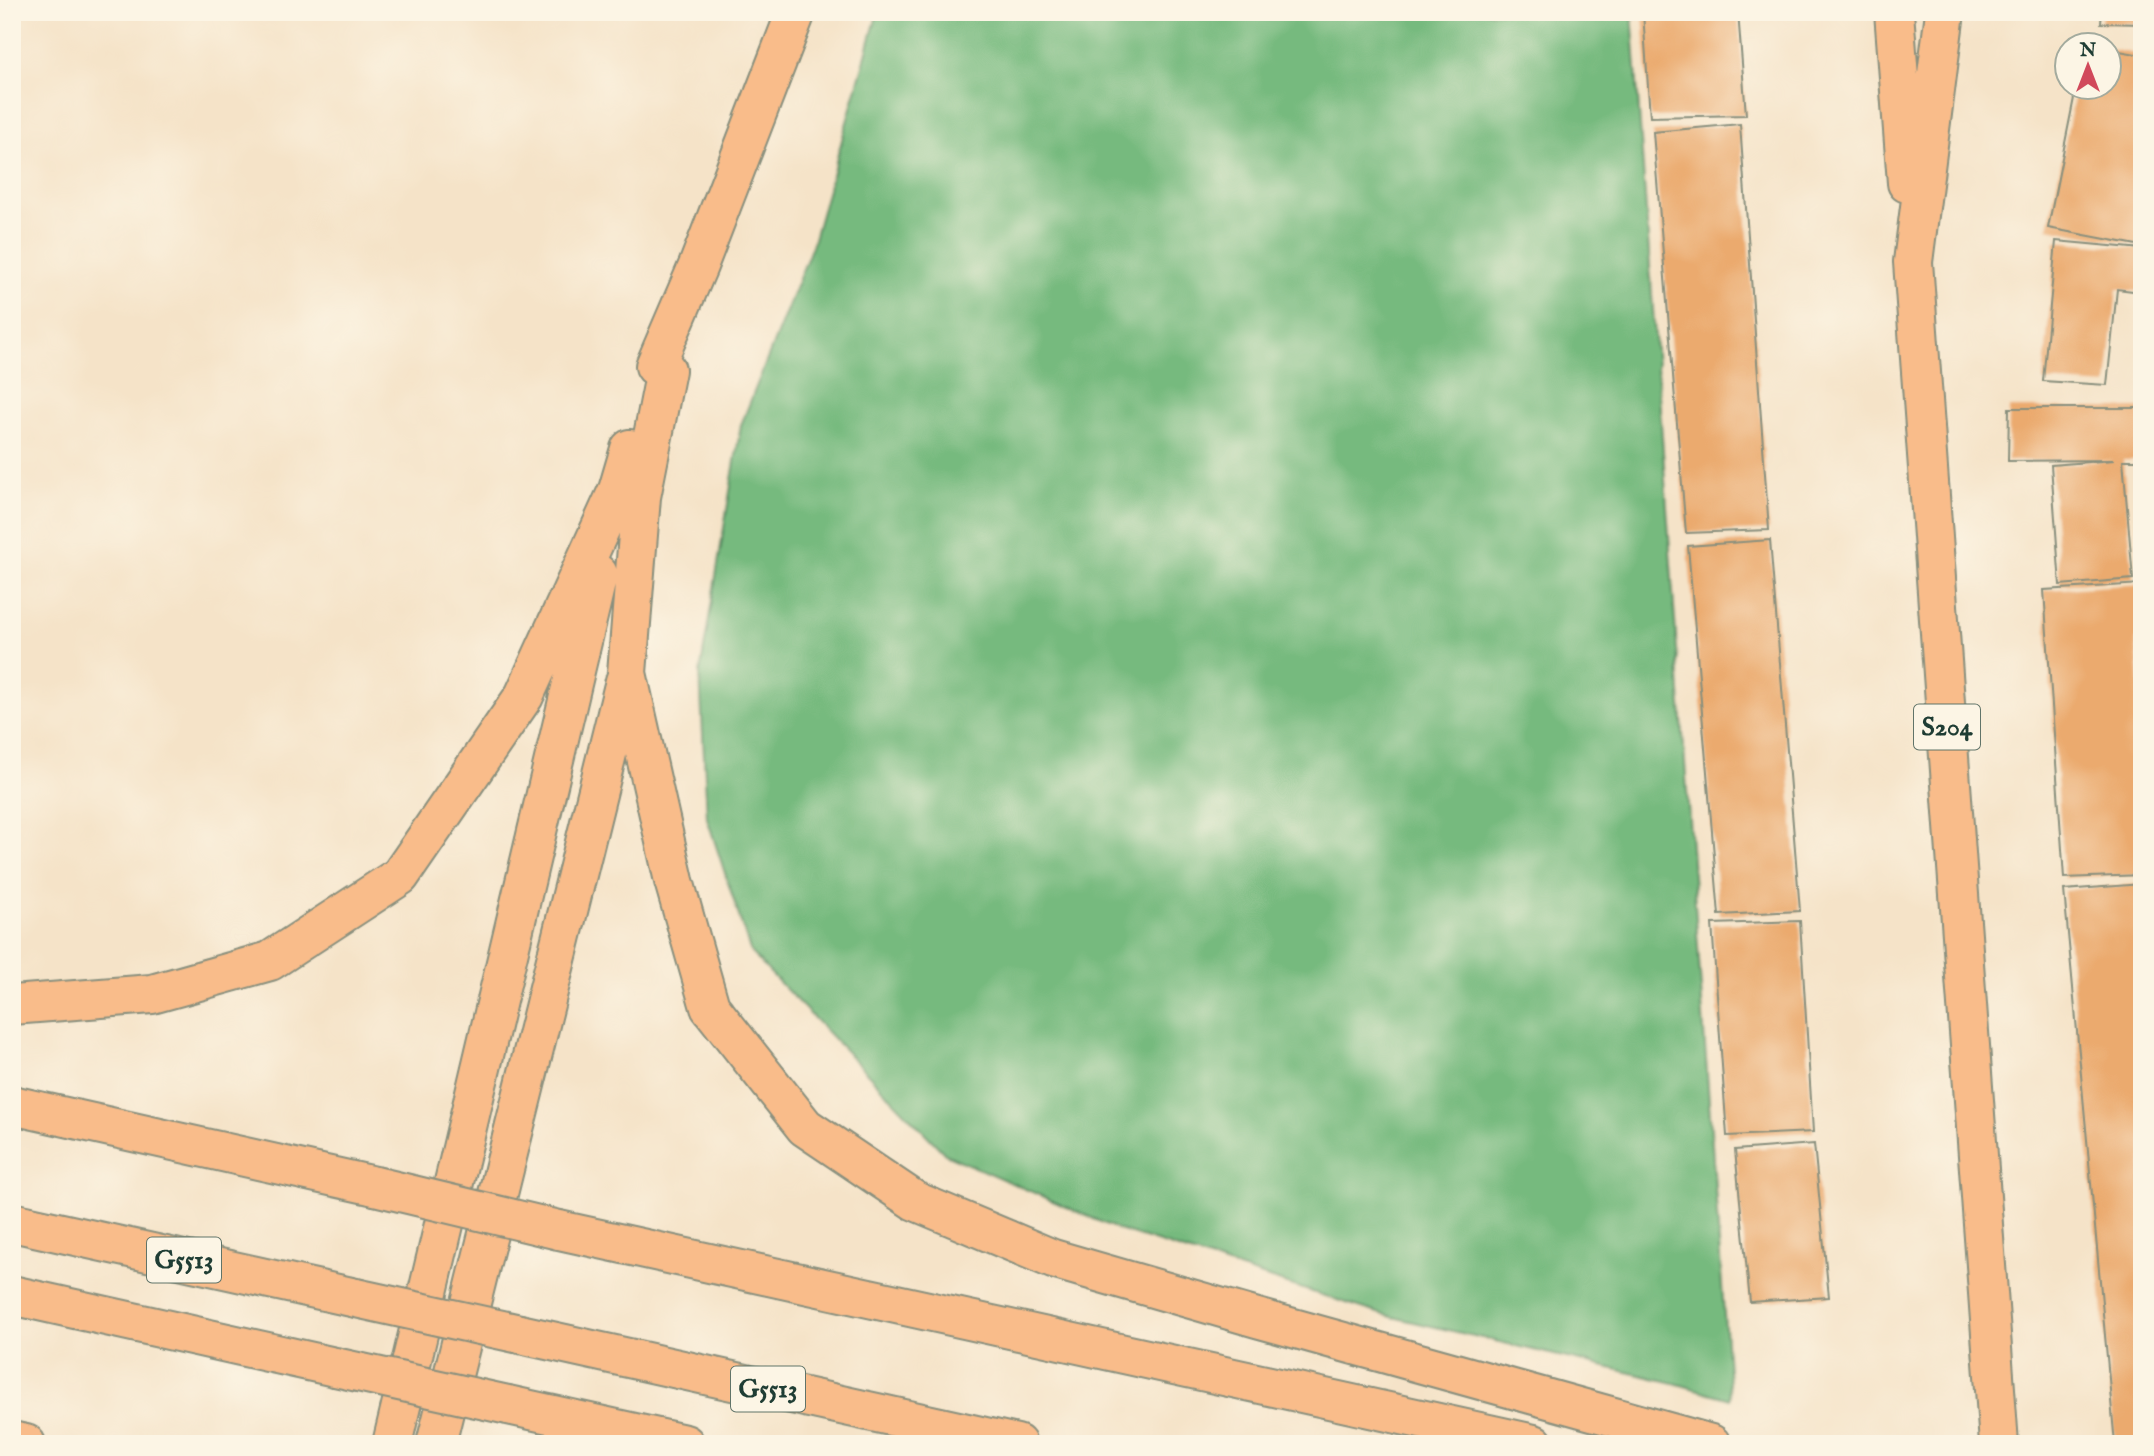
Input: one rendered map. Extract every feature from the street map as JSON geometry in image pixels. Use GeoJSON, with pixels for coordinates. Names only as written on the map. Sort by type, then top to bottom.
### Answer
{"type":"FeatureCollection","features":[{"type":"Feature","properties":{"kind":"main road"},"geometry":{"type":"LineString","coordinates":[[12,1005],[152,994],[270,961],[400,876],[524,696],[618,490],[660,368],[796,12]]}},
{"type":"Feature","properties":{"kind":"main road"},"geometry":{"type":"LineString","coordinates":[[1894,12],[1913,262]]}},
{"type":"Feature","properties":{"kind":"main road","name":"S204"},"geometry":{"type":"LineString","coordinates":[[1945,12],[1913,262],[1999,1444]]}},
{"type":"Feature","properties":{"kind":"main road"},"geometry":{"type":"LineString","coordinates":[[436,1444],[627,674],[641,496],[660,368]]}},
{"type":"Feature","properties":{"kind":"main road"},"geometry":{"type":"LineString","coordinates":[[392,1444],[618,490]]}},
{"type":"Feature","properties":{"kind":"main road"},"geometry":{"type":"LineString","coordinates":[[627,674],[674,881],[709,1007],[805,1127],[915,1201],[1053,1259],[1712,1444]]}},
{"type":"Feature","properties":{"kind":"main road"},"geometry":{"type":"LineString","coordinates":[[12,1105],[559,1230],[1534,1444]]}},
{"type":"Feature","properties":{"kind":"main road","name":"G5513"},"geometry":{"type":"LineString","coordinates":[[12,1222],[1017,1444]]}},
{"type":"Feature","properties":{"kind":"main road","name":"G5513"},"geometry":{"type":"LineString","coordinates":[[12,1295],[685,1444]]}},
{"type":"Feature","properties":{"kind":"main road"},"geometry":{"type":"LineString","coordinates":[[12,1441],[26,1444]]}},
{"type":"Feature","properties":{"kind":"green space"},"geometry":{"type":"Polygon","coordinates":[[[878,12],[1632,12],[1730,1399],[1674,1383],[1384,1315],[1119,1230],[945,1154],[751,953],[707,818],[700,673],[741,425],[812,246],[878,12]]]}},
{"type":"Feature","properties":{"kind":"building"},"geometry":{"type":"Polygon","coordinates":[[[1643,12],[1738,12],[1746,115],[1650,117],[1643,12]]]}},
{"type":"Feature","properties":{"kind":"building"},"geometry":{"type":"Polygon","coordinates":[[[2102,12],[2142,12],[2142,24],[2101,23],[2102,12]]]}},
{"type":"Feature","properties":{"kind":"building"},"geometry":{"type":"Polygon","coordinates":[[[2122,51],[2142,55],[2142,246],[2048,228],[2073,102],[2122,102],[2122,51]]]}},
{"type":"Feature","properties":{"kind":"building"},"geometry":{"type":"Polygon","coordinates":[[[1740,124],[1769,530],[1686,533],[1653,132],[1740,124]]]}},
{"type":"Feature","properties":{"kind":"building"},"geometry":{"type":"Polygon","coordinates":[[[2056,241],[2142,249],[2142,292],[2117,289],[2107,385],[2043,381],[2056,241]]]}},
{"type":"Feature","properties":{"kind":"building"},"geometry":{"type":"Polygon","coordinates":[[[2009,408],[2142,408],[2142,460],[2123,460],[2133,579],[2060,585],[2051,465],[2114,460],[2008,461],[2009,408]]]}},
{"type":"Feature","properties":{"kind":"building"},"geometry":{"type":"Polygon","coordinates":[[[2142,516],[2142,567],[2140,567],[2137,517],[2142,516]]]}},
{"type":"Feature","properties":{"kind":"building"},"geometry":{"type":"Polygon","coordinates":[[[1770,540],[1800,911],[1719,915],[1688,546],[1770,540]]]}},
{"type":"Feature","properties":{"kind":"building"},"geometry":{"type":"Polygon","coordinates":[[[2142,584],[2142,639],[2136,639],[2142,714],[2142,875],[2064,878],[2044,590],[2142,584]]]}},
{"type":"Feature","properties":{"kind":"building"},"geometry":{"type":"Polygon","coordinates":[[[2142,884],[2142,1444],[2115,1444],[2064,890],[2142,884]]]}},
{"type":"Feature","properties":{"kind":"building"},"geometry":{"type":"Polygon","coordinates":[[[1800,921],[1813,1132],[1727,1136],[1712,924],[1800,921]]]}},
{"type":"Feature","properties":{"kind":"building"},"geometry":{"type":"Polygon","coordinates":[[[1814,1144],[1829,1297],[1750,1302],[1735,1150],[1814,1144]]]}}]}
